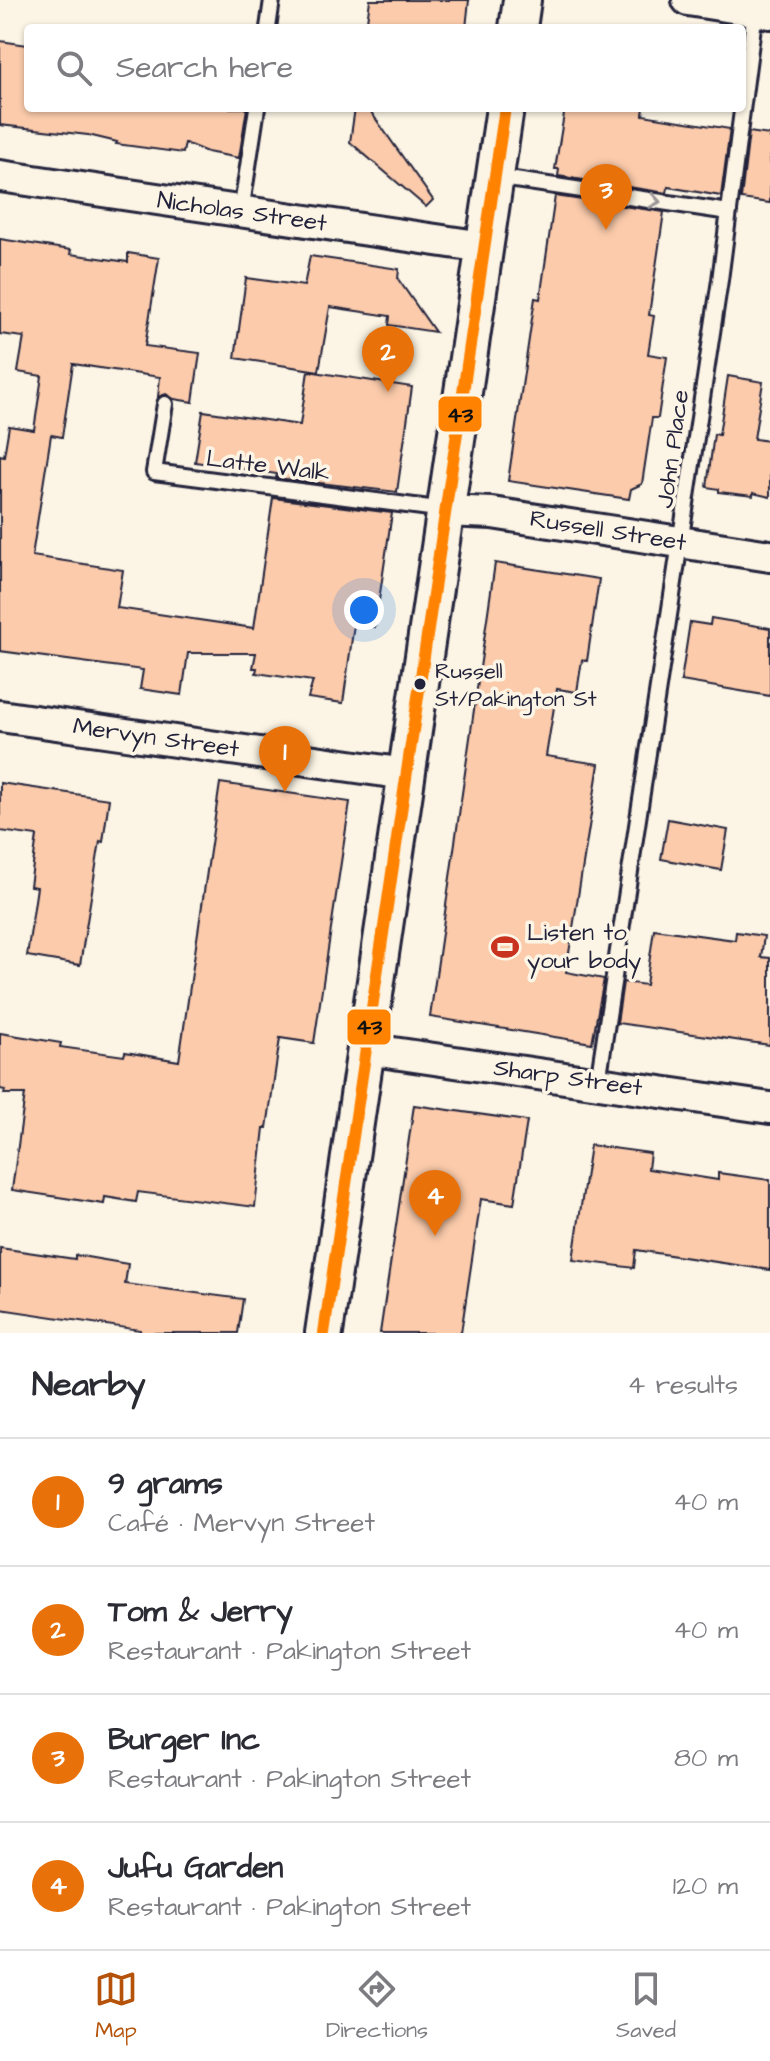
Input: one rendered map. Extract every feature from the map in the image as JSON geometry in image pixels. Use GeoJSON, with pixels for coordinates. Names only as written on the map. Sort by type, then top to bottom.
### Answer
{"type":"FeatureCollection","features":[{"type":"Feature","properties":{"kind":"street"},"geometry":{"type":"LineString","coordinates":[[519,24],[522,0]]}},
{"type":"Feature","properties":{"kind":"street"},"geometry":{"type":"LineString","coordinates":[[688,0],[750,8]]}},
{"type":"Feature","properties":{"kind":"street"},"geometry":{"type":"LineString","coordinates":[[324,1333],[504,112]]}},
{"type":"Feature","properties":{"kind":"street","name":"Nicholas Street"},"geometry":{"type":"LineString","coordinates":[[0,176],[484,247]]}},
{"type":"Feature","properties":{"kind":"street","name":"Russell Street"},"geometry":{"type":"LineString","coordinates":[[445,511],[492,513],[770,556]]}},
{"type":"Feature","properties":{"kind":"street","name":"Mervyn Street"},"geometry":{"type":"LineString","coordinates":[[0,716],[406,774]]}},
{"type":"Feature","properties":{"kind":"street","name":"Sharp Street"},"geometry":{"type":"LineString","coordinates":[[366,1049],[770,1108]]}},
{"type":"Feature","properties":{"kind":"lane"},"geometry":{"type":"LineString","coordinates":[[269,24],[272,0]]}},
{"type":"Feature","properties":{"kind":"lane","name":"John Place"},"geometry":{"type":"LineString","coordinates":[[746,47],[750,8]]}},
{"type":"Feature","properties":{"kind":"lane"},"geometry":{"type":"LineString","coordinates":[[241,212],[256,112]]}},
{"type":"Feature","properties":{"kind":"lane","name":"John Place"},"geometry":{"type":"LineString","coordinates":[[598,1082],[681,543],[729,212],[739,112]]}},
{"type":"Feature","properties":{"kind":"lane"},"geometry":{"type":"LineString","coordinates":[[495,177],[729,212]]}},
{"type":"Feature","properties":{"kind":"lane","name":"Latte Walk"},"geometry":{"type":"LineString","coordinates":[[165,404],[154,472],[445,511]]}},
{"type":"Feature","properties":{"kind":"building"},"geometry":{"type":"Polygon","coordinates":[[[370,0],[469,0],[466,24],[367,24],[370,0]]]}},
{"type":"Feature","properties":{"kind":"building"},"geometry":{"type":"Polygon","coordinates":[[[0,41],[24,44],[24,112],[246,112],[239,158],[207,152],[185,143],[183,153],[116,144],[88,135],[0,125],[0,41]]]}},
{"type":"Feature","properties":{"kind":"building"},"geometry":{"type":"Polygon","coordinates":[[[354,112],[371,112],[433,200],[426,207],[350,142],[354,112]]]}},
{"type":"Feature","properties":{"kind":"building"},"geometry":{"type":"Polygon","coordinates":[[[564,112],[643,112],[643,115],[730,129],[721,196],[668,187],[667,193],[558,176],[559,169],[555,169],[564,112]]]}},
{"type":"Feature","properties":{"kind":"building"},"geometry":{"type":"Polygon","coordinates":[[[749,132],[770,135],[770,203],[741,199],[749,132]]]}},
{"type":"Feature","properties":{"kind":"building"},"geometry":{"type":"Polygon","coordinates":[[[555,196],[664,212],[649,315],[654,316],[648,354],[667,357],[658,418],[652,418],[642,484],[631,489],[629,499],[508,481],[535,298],[540,299],[555,196]]]}},
{"type":"Feature","properties":{"kind":"building"},"geometry":{"type":"Polygon","coordinates":[[[0,239],[128,262],[128,253],[159,258],[145,346],[200,353],[193,402],[174,399],[166,394],[158,397],[160,377],[73,364],[62,437],[51,435],[32,556],[123,570],[117,608],[254,628],[273,498],[392,513],[375,627],[354,624],[343,703],[308,698],[313,681],[256,673],[257,668],[253,668],[256,653],[188,653],[182,695],[140,689],[143,670],[0,651],[0,455],[4,456],[9,426],[34,430],[42,376],[18,372],[24,337],[0,334],[0,239]]]}},
{"type":"Feature","properties":{"kind":"building"},"geometry":{"type":"Polygon","coordinates":[[[310,256],[399,269],[398,279],[435,332],[389,325],[390,316],[330,307],[319,371],[235,358],[246,278],[304,286],[310,256]]]}},
{"type":"Feature","properties":{"kind":"building"},"geometry":{"type":"Polygon","coordinates":[[[308,371],[412,387],[397,492],[276,478],[277,474],[195,462],[203,411],[300,425],[308,371]]]}},
{"type":"Feature","properties":{"kind":"building"},"geometry":{"type":"Polygon","coordinates":[[[728,376],[763,382],[754,439],[770,441],[770,497],[719,492],[719,489],[707,487],[714,434],[719,435],[728,376]]]}},
{"type":"Feature","properties":{"kind":"building"},"geometry":{"type":"Polygon","coordinates":[[[495,563],[599,579],[587,661],[582,660],[577,692],[557,689],[546,756],[599,764],[566,972],[604,979],[592,1043],[430,1017],[495,563]]]}},
{"type":"Feature","properties":{"kind":"building"},"geometry":{"type":"Polygon","coordinates":[[[711,618],[770,628],[770,696],[681,681],[690,622],[710,625],[711,618]]]}},
{"type":"Feature","properties":{"kind":"building"},"geometry":{"type":"Polygon","coordinates":[[[0,783],[109,799],[80,965],[27,956],[37,887],[30,886],[37,836],[0,831],[0,783]]]}},
{"type":"Feature","properties":{"kind":"building"},"geometry":{"type":"Polygon","coordinates":[[[220,783],[350,802],[314,1043],[280,1038],[267,1128],[264,1128],[255,1207],[138,1192],[136,1202],[105,1197],[104,1204],[12,1190],[25,1094],[4,1094],[5,1090],[0,1089],[0,1033],[61,1043],[60,1047],[124,1056],[125,1052],[179,1061],[220,783]]]}},
{"type":"Feature","properties":{"kind":"building"},"geometry":{"type":"Polygon","coordinates":[[[668,819],[728,830],[721,870],[661,859],[668,819]]]}},
{"type":"Feature","properties":{"kind":"building"},"geometry":{"type":"Polygon","coordinates":[[[654,929],[735,940],[736,932],[764,936],[761,957],[770,958],[770,1045],[617,1023],[623,982],[646,985],[654,929]]]}},
{"type":"Feature","properties":{"kind":"building"},"geometry":{"type":"Polygon","coordinates":[[[414,1105],[527,1121],[514,1204],[481,1199],[461,1333],[380,1333],[414,1105]]]}},
{"type":"Feature","properties":{"kind":"building"},"geometry":{"type":"Polygon","coordinates":[[[590,1145],[650,1153],[648,1169],[718,1180],[718,1173],[770,1180],[770,1270],[636,1250],[634,1268],[573,1260],[590,1145]]]}},
{"type":"Feature","properties":{"kind":"building"},"geometry":{"type":"Polygon","coordinates":[[[0,1248],[128,1264],[125,1284],[243,1299],[238,1333],[140,1333],[140,1330],[0,1309],[0,1248]]]}},
{"type":"Feature","properties":{"kind":"transit line","name":"43"},"geometry":{"type":"LineString","coordinates":[[324,1333],[504,112]]}},
{"type":"Feature","properties":{"kind":"place","name":"Burger Inc"},"geometry":{"type":"Point","coordinates":[606,230]}},
{"type":"Feature","properties":{"kind":"place","name":"Tom & Jerry"},"geometry":{"type":"Point","coordinates":[388,392]}},
{"type":"Feature","properties":{"kind":"place","name":"Russell St/Pakington St"},"geometry":{"type":"Point","coordinates":[420,684]}},
{"type":"Feature","properties":{"kind":"place","name":"9 grams"},"geometry":{"type":"Point","coordinates":[285,792]}},
{"type":"Feature","properties":{"kind":"place","name":"Listen to your body"},"geometry":{"type":"Point","coordinates":[505,947]}},
{"type":"Feature","properties":{"kind":"place","name":"Jufu Garden"},"geometry":{"type":"Point","coordinates":[435,1236]}}]}
